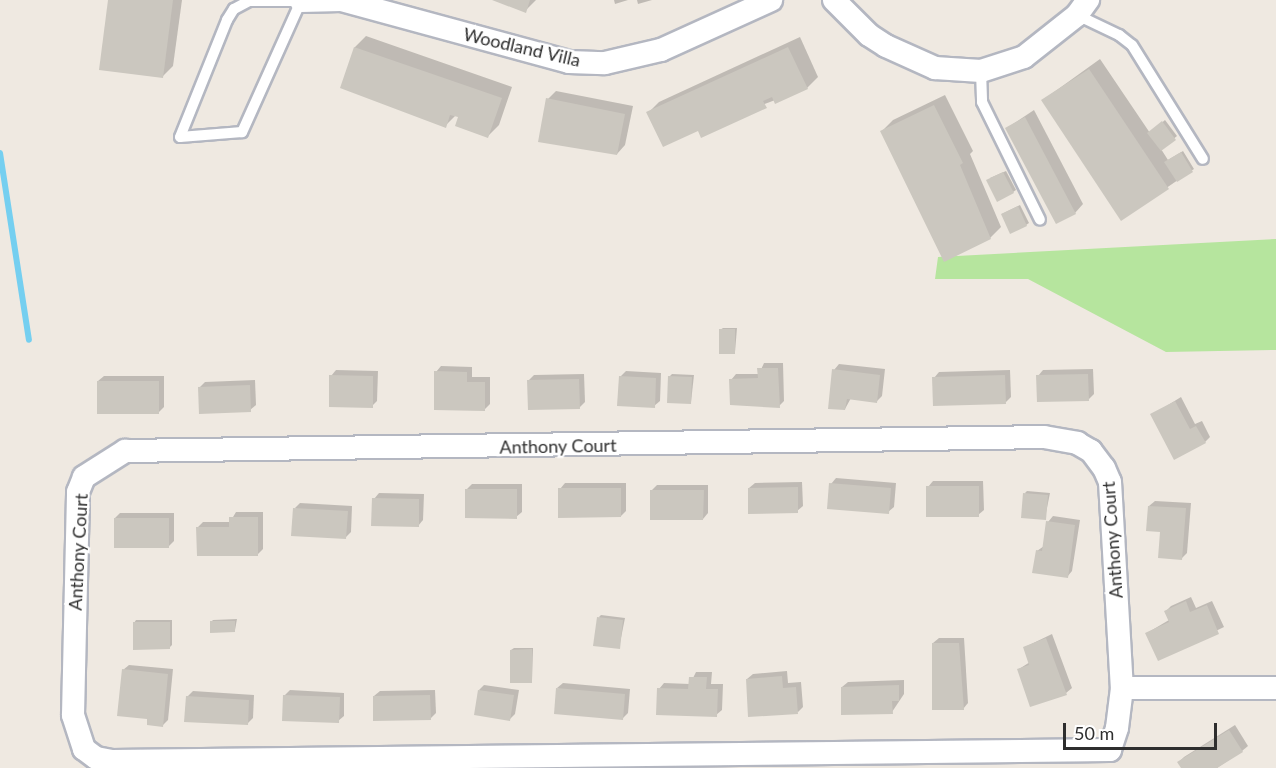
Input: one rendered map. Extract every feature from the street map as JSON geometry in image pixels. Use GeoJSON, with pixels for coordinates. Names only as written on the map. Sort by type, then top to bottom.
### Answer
{"type":"FeatureCollection","features":[{"type":"Feature","properties":{"kind":"street","name":"Woodland Villa"},"geometry":{"type":"LineString","coordinates":[[301,1],[341,0],[569,62],[605,63],[661,50],[771,0]]}},
{"type":"Feature","properties":{"kind":"street"},"geometry":{"type":"LineString","coordinates":[[834,0],[886,46],[935,68],[981,71],[1024,57],[1083,8]]}},
{"type":"Feature","properties":{"kind":"street","name":"Anthony Court"},"geometry":{"type":"LineString","coordinates":[[1044,437],[1077,444],[1091,451],[1110,482],[1122,688],[1111,759],[112,761],[96,758],[84,749],[73,715],[78,492],[84,477],[125,451],[1044,437]]}},
{"type":"Feature","properties":{"kind":"street"},"geometry":{"type":"LineString","coordinates":[[1122,688],[1276,688]]}},
{"type":"Feature","properties":{"kind":"lane"},"geometry":{"type":"LineString","coordinates":[[249,1],[301,1],[242,132],[180,137],[234,9],[249,1]]}},
{"type":"Feature","properties":{"kind":"lane"},"geometry":{"type":"LineString","coordinates":[[1083,8],[1132,45],[1203,159]]}},
{"type":"Feature","properties":{"kind":"lane"},"geometry":{"type":"LineString","coordinates":[[981,71],[982,102],[1040,220]]}},
{"type":"Feature","properties":{"kind":"green space"},"geometry":{"type":"Polygon","coordinates":[[[1276,239],[1276,350],[1166,352],[1028,279],[935,279],[938,257],[1276,239]]]}},
{"type":"Feature","properties":{"kind":"building"},"geometry":{"type":"Polygon","coordinates":[[[108,0],[173,0],[163,78],[99,70],[108,0]]]}},
{"type":"Feature","properties":{"kind":"building"},"geometry":{"type":"Polygon","coordinates":[[[492,0],[530,0],[526,13],[492,0]]]}},
{"type":"Feature","properties":{"kind":"building"},"geometry":{"type":"Polygon","coordinates":[[[354,47],[502,98],[488,138],[455,126],[458,117],[450,115],[446,128],[340,88],[354,47]]]}},
{"type":"Feature","properties":{"kind":"building"},"geometry":{"type":"Polygon","coordinates":[[[788,47],[808,89],[775,104],[772,97],[763,101],[767,108],[701,138],[698,131],[663,147],[646,112],[788,47]]]}},
{"type":"Feature","properties":{"kind":"building"},"geometry":{"type":"Polygon","coordinates":[[[1089,69],[1169,189],[1121,221],[1041,100],[1089,69]]]}},
{"type":"Feature","properties":{"kind":"building"},"geometry":{"type":"Polygon","coordinates":[[[546,98],[625,114],[617,155],[538,142],[546,98]]]}},
{"type":"Feature","properties":{"kind":"building"},"geometry":{"type":"Polygon","coordinates":[[[934,105],[963,163],[960,165],[991,239],[944,262],[880,131],[934,105]]]}},
{"type":"Feature","properties":{"kind":"building"},"geometry":{"type":"Polygon","coordinates":[[[1025,117],[1076,214],[1056,224],[1005,128],[1025,117]]]}},
{"type":"Feature","properties":{"kind":"building"},"geometry":{"type":"Polygon","coordinates":[[[1162,121],[1176,140],[1161,151],[1147,133],[1162,121]]]}},
{"type":"Feature","properties":{"kind":"building"},"geometry":{"type":"Polygon","coordinates":[[[1181,152],[1193,172],[1177,182],[1164,162],[1181,152]]]}},
{"type":"Feature","properties":{"kind":"building"},"geometry":{"type":"Polygon","coordinates":[[[1003,172],[1014,193],[997,202],[986,180],[1003,172]]]}},
{"type":"Feature","properties":{"kind":"building"},"geometry":{"type":"Polygon","coordinates":[[[1018,206],[1027,226],[1010,234],[1001,214],[1018,206]]]}},
{"type":"Feature","properties":{"kind":"building"},"geometry":{"type":"Polygon","coordinates":[[[719,329],[735,329],[735,354],[719,354],[719,329]]]}},
{"type":"Feature","properties":{"kind":"building"},"geometry":{"type":"Polygon","coordinates":[[[757,368],[778,368],[780,408],[730,405],[729,379],[758,378],[757,368]]]}},
{"type":"Feature","properties":{"kind":"building"},"geometry":{"type":"Polygon","coordinates":[[[832,369],[880,375],[877,403],[847,399],[845,410],[828,409],[832,369]]]}},
{"type":"Feature","properties":{"kind":"building"},"geometry":{"type":"Polygon","coordinates":[[[434,371],[467,372],[467,382],[485,382],[485,411],[434,410],[434,371]]]}},
{"type":"Feature","properties":{"kind":"building"},"geometry":{"type":"Polygon","coordinates":[[[1088,374],[1089,401],[1037,402],[1036,375],[1088,374]]]}},
{"type":"Feature","properties":{"kind":"building"},"geometry":{"type":"Polygon","coordinates":[[[329,375],[373,376],[373,408],[329,407],[329,375]]]}},
{"type":"Feature","properties":{"kind":"building"},"geometry":{"type":"Polygon","coordinates":[[[1005,375],[1006,404],[933,406],[932,377],[1005,375]]]}},
{"type":"Feature","properties":{"kind":"building"},"geometry":{"type":"Polygon","coordinates":[[[619,376],[656,378],[655,408],[617,406],[619,376]]]}},
{"type":"Feature","properties":{"kind":"building"},"geometry":{"type":"Polygon","coordinates":[[[668,376],[692,377],[691,404],[667,403],[668,376]]]}},
{"type":"Feature","properties":{"kind":"building"},"geometry":{"type":"Polygon","coordinates":[[[579,379],[580,409],[528,410],[527,380],[579,379]]]}},
{"type":"Feature","properties":{"kind":"building"},"geometry":{"type":"Polygon","coordinates":[[[97,381],[159,381],[159,414],[97,414],[97,381]]]}},
{"type":"Feature","properties":{"kind":"building"},"geometry":{"type":"Polygon","coordinates":[[[250,385],[251,412],[199,414],[198,387],[250,385]]]}},
{"type":"Feature","properties":{"kind":"building"},"geometry":{"type":"Polygon","coordinates":[[[1175,401],[1190,429],[1196,426],[1206,443],[1174,460],[1150,414],[1175,401]]]}},
{"type":"Feature","properties":{"kind":"building"},"geometry":{"type":"Polygon","coordinates":[[[829,483],[891,488],[889,514],[827,509],[829,483]]]}},
{"type":"Feature","properties":{"kind":"building"},"geometry":{"type":"Polygon","coordinates":[[[926,486],[979,486],[979,517],[926,517],[926,486]]]}},
{"type":"Feature","properties":{"kind":"building"},"geometry":{"type":"Polygon","coordinates":[[[798,487],[798,513],[748,514],[748,488],[798,487]]]}},
{"type":"Feature","properties":{"kind":"building"},"geometry":{"type":"Polygon","coordinates":[[[558,488],[621,488],[621,517],[558,518],[558,488]]]}},
{"type":"Feature","properties":{"kind":"building"},"geometry":{"type":"Polygon","coordinates":[[[465,489],[517,489],[517,519],[465,518],[465,489]]]}},
{"type":"Feature","properties":{"kind":"building"},"geometry":{"type":"Polygon","coordinates":[[[650,490],[704,490],[703,520],[650,520],[650,490]]]}},
{"type":"Feature","properties":{"kind":"building"},"geometry":{"type":"Polygon","coordinates":[[[1023,493],[1048,495],[1046,520],[1021,518],[1023,493]]]}},
{"type":"Feature","properties":{"kind":"building"},"geometry":{"type":"Polygon","coordinates":[[[372,498],[419,499],[419,527],[371,526],[372,498]]]}},
{"type":"Feature","properties":{"kind":"building"},"geometry":{"type":"Polygon","coordinates":[[[1148,506],[1186,508],[1182,560],[1158,558],[1160,532],[1146,531],[1148,506]]]}},
{"type":"Feature","properties":{"kind":"building"},"geometry":{"type":"Polygon","coordinates":[[[293,508],[348,511],[346,539],[291,536],[293,508]]]}},
{"type":"Feature","properties":{"kind":"building"},"geometry":{"type":"Polygon","coordinates":[[[229,517],[258,517],[258,556],[197,556],[196,527],[229,527],[229,517]]]}},
{"type":"Feature","properties":{"kind":"building"},"geometry":{"type":"Polygon","coordinates":[[[114,518],[169,518],[169,548],[114,548],[114,518]]]}},
{"type":"Feature","properties":{"kind":"building"},"geometry":{"type":"Polygon","coordinates":[[[1046,521],[1075,525],[1068,578],[1032,573],[1036,550],[1042,551],[1046,521]]]}},
{"type":"Feature","properties":{"kind":"building"},"geometry":{"type":"Polygon","coordinates":[[[1186,601],[1190,612],[1207,605],[1219,634],[1158,661],[1145,633],[1169,622],[1164,611],[1186,601]]]}},
{"type":"Feature","properties":{"kind":"building"},"geometry":{"type":"Polygon","coordinates":[[[597,617],[623,620],[620,649],[593,646],[597,617]]]}},
{"type":"Feature","properties":{"kind":"building"},"geometry":{"type":"Polygon","coordinates":[[[210,621],[235,621],[235,632],[210,633],[210,621]]]}},
{"type":"Feature","properties":{"kind":"building"},"geometry":{"type":"Polygon","coordinates":[[[133,622],[170,622],[170,649],[133,650],[133,622]]]}},
{"type":"Feature","properties":{"kind":"building"},"geometry":{"type":"Polygon","coordinates":[[[1046,638],[1067,695],[1030,707],[1017,669],[1029,665],[1023,647],[1046,638]]]}},
{"type":"Feature","properties":{"kind":"building"},"geometry":{"type":"Polygon","coordinates":[[[932,643],[959,643],[964,710],[932,710],[932,643]]]}},
{"type":"Feature","properties":{"kind":"building"},"geometry":{"type":"Polygon","coordinates":[[[532,649],[532,683],[510,683],[510,650],[532,649]]]}},
{"type":"Feature","properties":{"kind":"building"},"geometry":{"type":"Polygon","coordinates":[[[122,669],[168,674],[163,727],[147,725],[147,719],[117,716],[122,669]]]}},
{"type":"Feature","properties":{"kind":"building"},"geometry":{"type":"Polygon","coordinates":[[[782,676],[783,688],[796,687],[798,714],[748,717],[746,679],[782,676]]]}},
{"type":"Feature","properties":{"kind":"building"},"geometry":{"type":"Polygon","coordinates":[[[689,677],[707,677],[706,689],[718,689],[717,717],[656,715],[657,688],[688,689],[689,677]]]}},
{"type":"Feature","properties":{"kind":"building"},"geometry":{"type":"Polygon","coordinates":[[[899,685],[899,701],[892,701],[893,714],[841,715],[841,687],[899,685]]]}},
{"type":"Feature","properties":{"kind":"building"},"geometry":{"type":"Polygon","coordinates":[[[556,688],[625,694],[623,720],[554,714],[556,688]]]}},
{"type":"Feature","properties":{"kind":"building"},"geometry":{"type":"Polygon","coordinates":[[[478,690],[514,695],[510,721],[474,715],[478,690]]]}},
{"type":"Feature","properties":{"kind":"building"},"geometry":{"type":"Polygon","coordinates":[[[283,695],[340,697],[339,723],[282,721],[283,695]]]}},
{"type":"Feature","properties":{"kind":"building"},"geometry":{"type":"Polygon","coordinates":[[[430,695],[431,720],[373,721],[373,696],[430,695]]]}},
{"type":"Feature","properties":{"kind":"building"},"geometry":{"type":"Polygon","coordinates":[[[186,696],[249,700],[248,725],[184,722],[186,696]]]}},
{"type":"Feature","properties":{"kind":"building"},"geometry":{"type":"Polygon","coordinates":[[[1229,730],[1243,752],[1217,768],[1181,768],[1177,762],[1229,730]]]}},
{"type":"Feature","properties":{"kind":"waterway"},"geometry":{"type":"LineString","coordinates":[[0,153],[29,340]]}}]}
